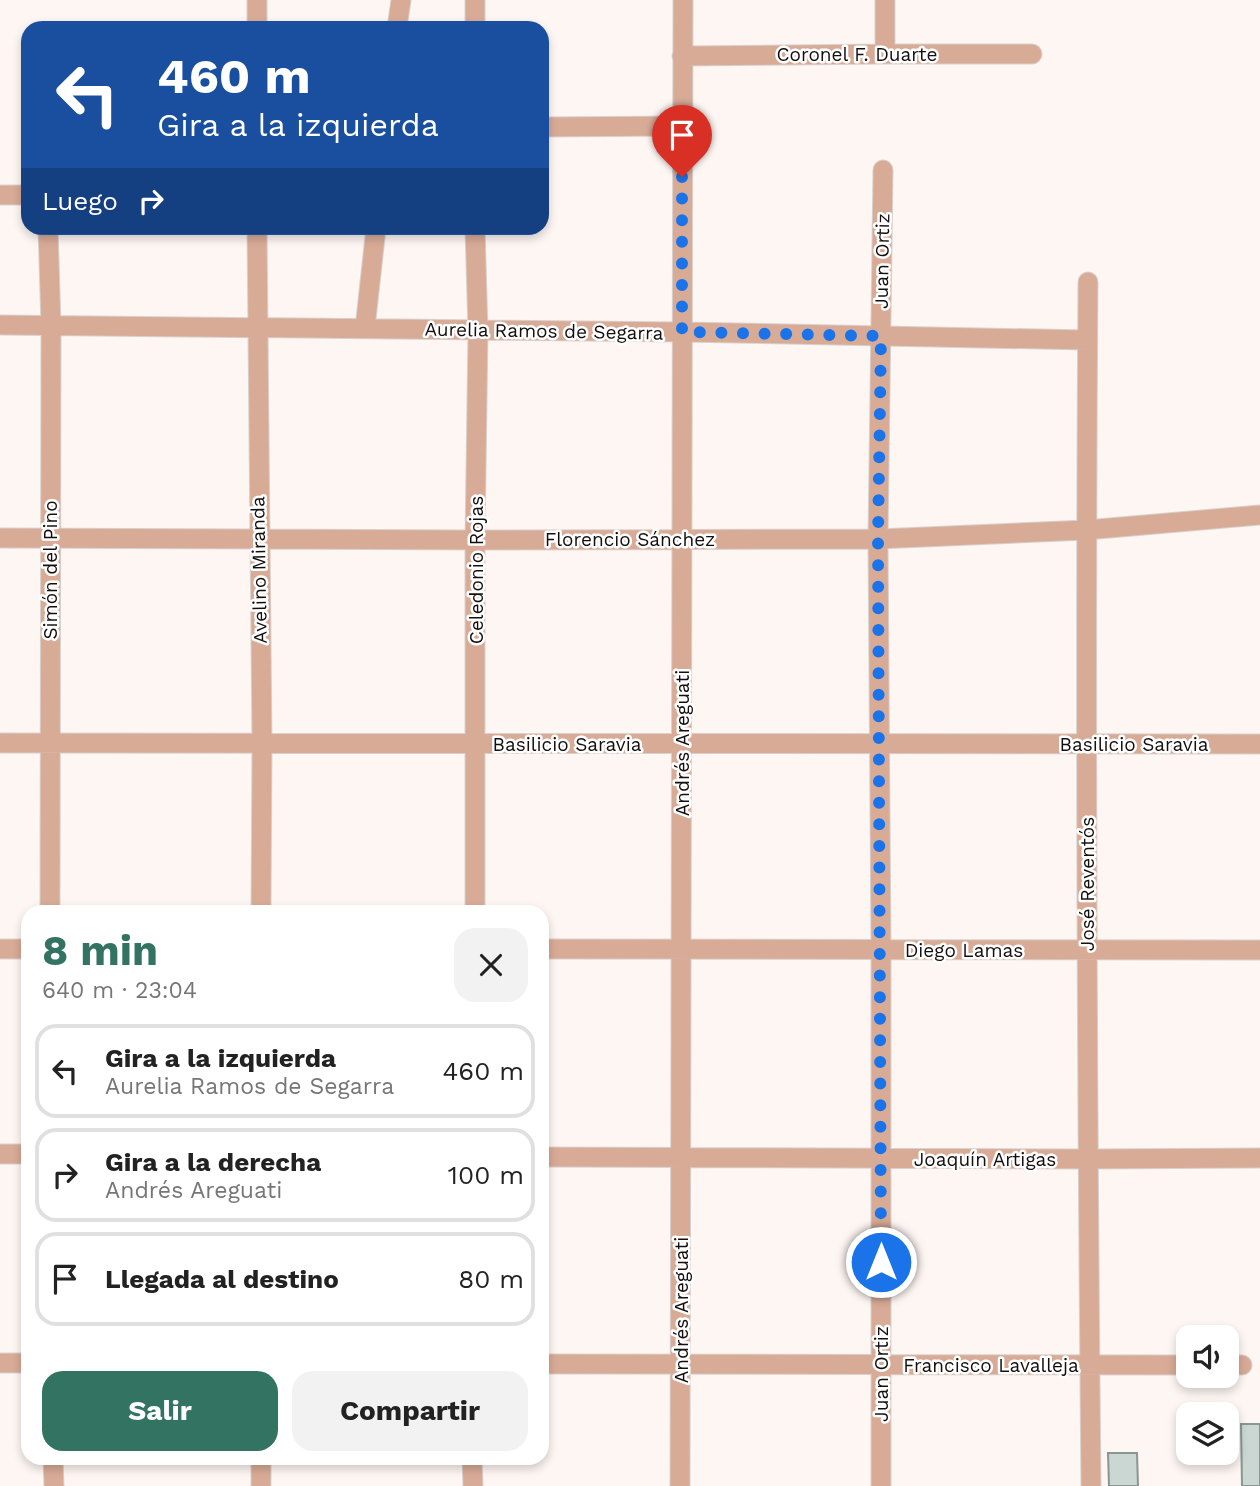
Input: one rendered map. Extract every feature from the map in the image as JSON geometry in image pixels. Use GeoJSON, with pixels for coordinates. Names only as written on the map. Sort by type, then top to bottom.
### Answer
{"type":"FeatureCollection","features":[{"type":"Feature","properties":{"kind":"street"},"geometry":{"type":"LineString","coordinates":[[257,0],[257,21]]}},
{"type":"Feature","properties":{"kind":"street"},"geometry":{"type":"LineString","coordinates":[[398,21],[401,0]]}},
{"type":"Feature","properties":{"kind":"street"},"geometry":{"type":"LineString","coordinates":[[475,0],[475,21]]}},
{"type":"Feature","properties":{"kind":"street","name":"Andrés Areguati"},"geometry":{"type":"LineString","coordinates":[[680,1486],[682,0]]}},
{"type":"Feature","properties":{"kind":"street"},"geometry":{"type":"LineString","coordinates":[[885,0],[885,54]]}},
{"type":"Feature","properties":{"kind":"street","name":"Coronel F. Duarte"},"geometry":{"type":"LineString","coordinates":[[682,56],[1032,54]]}},
{"type":"Feature","properties":{"kind":"street"},"geometry":{"type":"LineString","coordinates":[[549,127],[682,126]]}},
{"type":"Feature","properties":{"kind":"street","name":"Juan Ortiz"},"geometry":{"type":"LineString","coordinates":[[881,1486],[878,539],[883,170]]}},
{"type":"Feature","properties":{"kind":"street"},"geometry":{"type":"LineString","coordinates":[[0,195],[21,195]]}},
{"type":"Feature","properties":{"kind":"street","name":"Simón del Pino"},"geometry":{"type":"LineString","coordinates":[[48,235],[51,325],[50,905]]}},
{"type":"Feature","properties":{"kind":"street","name":"Avelino Miranda"},"geometry":{"type":"LineString","coordinates":[[257,235],[261,905]]}},
{"type":"Feature","properties":{"kind":"street"},"geometry":{"type":"LineString","coordinates":[[365,328],[375,235]]}},
{"type":"Feature","properties":{"kind":"street","name":"Celedonio Rojas"},"geometry":{"type":"LineString","coordinates":[[475,235],[478,331],[475,905]]}},
{"type":"Feature","properties":{"kind":"street","name":"José Reventós"},"geometry":{"type":"LineString","coordinates":[[1088,282],[1087,950],[1091,1486]]}},
{"type":"Feature","properties":{"kind":"street","name":"Aurelia Ramos de Segarra"},"geometry":{"type":"LineString","coordinates":[[0,325],[682,332],[1087,340]]}},
{"type":"Feature","properties":{"kind":"street","name":"Florencio Sánchez"},"geometry":{"type":"LineString","coordinates":[[0,538],[878,539],[1086,530],[1260,514]]}},
{"type":"Feature","properties":{"kind":"street","name":"Basilicio Saravia"},"geometry":{"type":"LineString","coordinates":[[0,743],[1260,744]]}},
{"type":"Feature","properties":{"kind":"street"},"geometry":{"type":"LineString","coordinates":[[0,949],[21,949]]}},
{"type":"Feature","properties":{"kind":"street","name":"Diego Lamas"},"geometry":{"type":"LineString","coordinates":[[549,949],[1260,950]]}},
{"type":"Feature","properties":{"kind":"street"},"geometry":{"type":"LineString","coordinates":[[0,1154],[21,1154]]}},
{"type":"Feature","properties":{"kind":"street","name":"Joaquín Artigas"},"geometry":{"type":"LineString","coordinates":[[549,1157],[1260,1158]]}},
{"type":"Feature","properties":{"kind":"street"},"geometry":{"type":"LineString","coordinates":[[0,1363],[21,1363]]}},
{"type":"Feature","properties":{"kind":"street","name":"Francisco Lavalleja"},"geometry":{"type":"LineString","coordinates":[[549,1364],[1176,1365]]}},
{"type":"Feature","properties":{"kind":"street"},"geometry":{"type":"LineString","coordinates":[[53,1465],[54,1486]]}},
{"type":"Feature","properties":{"kind":"street"},"geometry":{"type":"LineString","coordinates":[[261,1465],[261,1486]]}},
{"type":"Feature","properties":{"kind":"street"},"geometry":{"type":"LineString","coordinates":[[472,1465],[472,1486]]}},
{"type":"Feature","properties":{"kind":"building"},"geometry":{"type":"Polygon","coordinates":[[[1241,1424],[1260,1424],[1260,1486],[1242,1486],[1241,1424]]]}},
{"type":"Feature","properties":{"kind":"building"},"geometry":{"type":"Polygon","coordinates":[[[1108,1453],[1137,1453],[1138,1486],[1109,1486],[1108,1453]]]}},
{"type":"Feature","properties":{"kind":"route"},"geometry":{"type":"LineString","coordinates":[[682,177],[682,332],[881,336],[878,539],[881,1262]]}}]}
